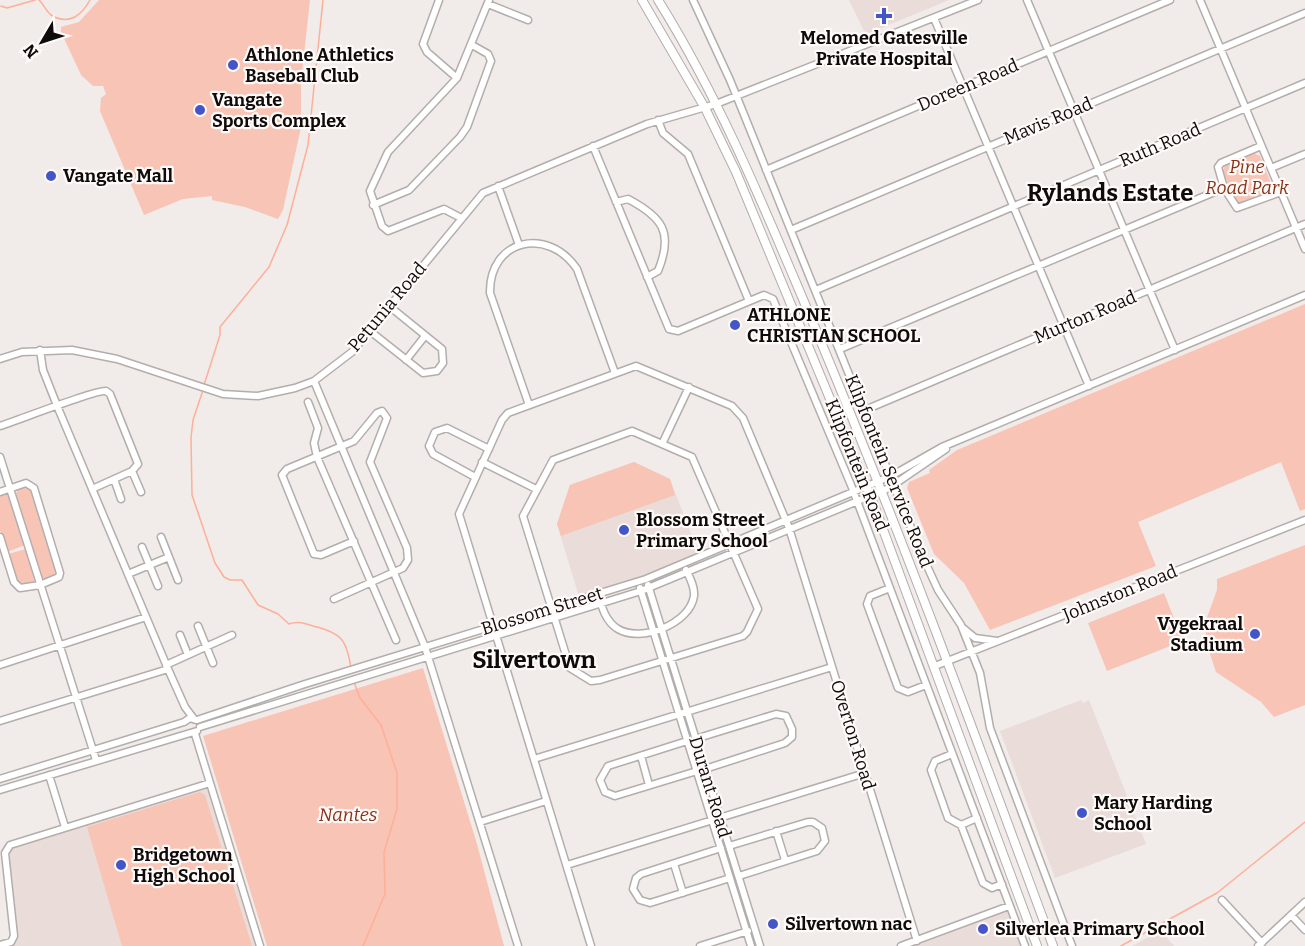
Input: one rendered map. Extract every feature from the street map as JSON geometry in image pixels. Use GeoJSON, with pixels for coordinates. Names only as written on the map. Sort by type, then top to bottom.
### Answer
{"type":"FeatureCollection","features":[{"type":"Feature","properties":{"kind":"main road","name":"Klipfontein Road"},"geometry":{"type":"LineString","coordinates":[[642,0],[705,108],[736,172],[870,495],[1038,946]]}},
{"type":"Feature","properties":{"kind":"main road","name":"Klipfontein Road"},"geometry":{"type":"LineString","coordinates":[[658,0],[716,104],[750,173],[883,490],[1053,946]]}},
{"type":"Feature","properties":{"kind":"street"},"geometry":{"type":"LineString","coordinates":[[439,0],[423,44],[427,52],[457,78]]}},
{"type":"Feature","properties":{"kind":"street","name":"Klipfontein Service Road"},"geometry":{"type":"LineString","coordinates":[[693,0],[736,96],[938,590],[961,625],[972,652],[984,685],[994,739],[1072,946]]}},
{"type":"Feature","properties":{"kind":"street","name":"Petunia Road"},"geometry":{"type":"LineString","coordinates":[[0,359],[40,350],[94,353],[209,392],[248,396],[270,394],[314,381],[341,362],[370,331],[477,198],[498,186],[658,120],[716,104],[934,18],[962,3],[978,0]]}},
{"type":"Feature","properties":{"kind":"street"},"geometry":{"type":"LineString","coordinates":[[1028,0],[1175,350]]}},
{"type":"Feature","properties":{"kind":"street","name":"Doreen Road"},"geometry":{"type":"LineString","coordinates":[[766,170],[1170,0]]}},
{"type":"Feature","properties":{"kind":"street"},"geometry":{"type":"LineString","coordinates":[[1200,0],[1305,249]]}},
{"type":"Feature","properties":{"kind":"street"},"geometry":{"type":"LineString","coordinates":[[460,218],[444,209],[388,231],[382,226],[373,206],[370,191],[388,152],[457,78],[488,2],[528,20]]}},
{"type":"Feature","properties":{"kind":"street","name":"Mavis Road"},"geometry":{"type":"LineString","coordinates":[[791,230],[1305,13]]}},
{"type":"Feature","properties":{"kind":"street"},"geometry":{"type":"LineString","coordinates":[[934,18],[1089,386]]}},
{"type":"Feature","properties":{"kind":"street"},"geometry":{"type":"LineString","coordinates":[[373,206],[409,190],[465,132],[491,61],[488,54],[471,45]]}},
{"type":"Feature","properties":{"kind":"street","name":"Ruth Road"},"geometry":{"type":"LineString","coordinates":[[816,290],[1305,83]]}},
{"type":"Feature","properties":{"kind":"street"},"geometry":{"type":"LineString","coordinates":[[658,120],[663,133],[688,154],[749,301]]}},
{"type":"Feature","properties":{"kind":"street"},"geometry":{"type":"LineString","coordinates":[[593,146],[666,325],[673,332],[767,294],[773,299],[853,492],[1024,946]]}},
{"type":"Feature","properties":{"kind":"street"},"geometry":{"type":"LineString","coordinates":[[1261,146],[1221,163],[1219,173],[1224,188],[1237,208],[1281,192]]}},
{"type":"Feature","properties":{"kind":"street"},"geometry":{"type":"LineString","coordinates":[[1271,168],[1305,154]]}},
{"type":"Feature","properties":{"kind":"street"},"geometry":{"type":"LineString","coordinates":[[498,186],[519,245]]}},
{"type":"Feature","properties":{"kind":"street"},"geometry":{"type":"LineString","coordinates":[[840,349],[1224,188]]}},
{"type":"Feature","properties":{"kind":"street"},"geometry":{"type":"LineString","coordinates":[[616,202],[628,199],[652,212],[657,219],[666,247],[658,271],[647,277]]}},
{"type":"Feature","properties":{"kind":"street","name":"Murton Road"},"geometry":{"type":"LineString","coordinates":[[865,410],[1305,224]]}},
{"type":"Feature","properties":{"kind":"street"},"geometry":{"type":"LineString","coordinates":[[529,405],[490,293],[496,266],[504,255],[519,245],[545,243],[554,246],[570,258],[577,269],[615,373]]}},
{"type":"Feature","properties":{"kind":"street"},"geometry":{"type":"LineString","coordinates":[[962,440],[1305,295]]}},
{"type":"Feature","properties":{"kind":"street"},"geometry":{"type":"LineString","coordinates":[[370,331],[423,373],[437,371],[443,363],[442,350],[389,306]]}},
{"type":"Feature","properties":{"kind":"street"},"geometry":{"type":"LineString","coordinates":[[406,360],[425,336]]}},
{"type":"Feature","properties":{"kind":"street"},"geometry":{"type":"LineString","coordinates":[[40,350],[43,370],[58,408],[167,667],[185,707],[197,722],[195,734],[261,946]]}},
{"type":"Feature","properties":{"kind":"street","name":"Overton Road"},"geometry":{"type":"LineString","coordinates":[[591,946],[459,514],[505,416],[615,373],[639,367],[732,406],[741,413],[789,528],[916,941]]}},
{"type":"Feature","properties":{"kind":"street"},"geometry":{"type":"LineString","coordinates":[[314,381],[425,646],[518,946]]}},
{"type":"Feature","properties":{"kind":"street"},"geometry":{"type":"LineString","coordinates":[[663,442],[689,387]]}},
{"type":"Feature","properties":{"kind":"street"},"geometry":{"type":"LineString","coordinates":[[0,426],[58,408],[96,391],[106,391],[138,460],[132,471],[92,489]]}},
{"type":"Feature","properties":{"kind":"street"},"geometry":{"type":"LineString","coordinates":[[308,402],[318,428],[314,443],[317,457],[396,640]]}},
{"type":"Feature","properties":{"kind":"street"},"geometry":{"type":"LineString","coordinates":[[334,599],[406,565],[408,555],[370,459],[387,415],[380,412],[356,439],[287,469],[282,475],[312,551],[321,555],[354,541]]}},
{"type":"Feature","properties":{"kind":"street"},"geometry":{"type":"LineString","coordinates":[[475,477],[433,454],[430,443],[435,432],[447,428],[489,449]]}},
{"type":"Feature","properties":{"kind":"street"},"geometry":{"type":"LineString","coordinates":[[632,431],[692,456],[758,609],[747,632],[600,680],[591,681],[570,668],[523,521],[536,489],[549,463],[555,459],[632,431]]}},
{"type":"Feature","properties":{"kind":"street","name":"Blossom Street"},"geometry":{"type":"LineString","coordinates":[[197,722],[305,684],[646,579],[891,476],[942,447],[962,440]]}},
{"type":"Feature","properties":{"kind":"street","name":"Blossom Street"},"geometry":{"type":"LineString","coordinates":[[197,722],[308,694],[650,588],[895,485],[962,440]]}},
{"type":"Feature","properties":{"kind":"street"},"geometry":{"type":"LineString","coordinates":[[0,457],[96,760]]}},
{"type":"Feature","properties":{"kind":"street"},"geometry":{"type":"LineString","coordinates":[[482,462],[536,489]]}},
{"type":"Feature","properties":{"kind":"street"},"geometry":{"type":"LineString","coordinates":[[132,471],[141,492]]}},
{"type":"Feature","properties":{"kind":"street"},"geometry":{"type":"LineString","coordinates":[[114,479],[121,499]]}},
{"type":"Feature","properties":{"kind":"street"},"geometry":{"type":"LineString","coordinates":[[0,492],[31,484],[60,573],[56,580],[20,588],[14,582],[0,537]]}},
{"type":"Feature","properties":{"kind":"street","name":"Johnston Road"},"geometry":{"type":"LineString","coordinates":[[935,666],[1305,520]]}},
{"type":"Feature","properties":{"kind":"street"},"geometry":{"type":"LineString","coordinates":[[161,537],[178,580]]}},
{"type":"Feature","properties":{"kind":"street"},"geometry":{"type":"LineString","coordinates":[[142,547],[158,586]]}},
{"type":"Feature","properties":{"kind":"street"},"geometry":{"type":"LineString","coordinates":[[128,574],[169,557]]}},
{"type":"Feature","properties":{"kind":"street"},"geometry":{"type":"LineString","coordinates":[[598,594],[610,622],[625,632],[638,634],[661,628],[676,622],[692,604],[694,588],[684,563]]}},
{"type":"Feature","properties":{"kind":"street","name":"Durant Road"},"geometry":{"type":"LineString","coordinates":[[646,579],[760,946]]}},
{"type":"Feature","properties":{"kind":"street","name":"Durant Road"},"geometry":{"type":"LineString","coordinates":[[637,582],[751,946]]}},
{"type":"Feature","properties":{"kind":"street"},"geometry":{"type":"LineString","coordinates":[[890,588],[870,596],[867,604],[898,688],[908,692],[926,684]]}},
{"type":"Feature","properties":{"kind":"street"},"geometry":{"type":"LineString","coordinates":[[0,665],[146,617]]}},
{"type":"Feature","properties":{"kind":"street"},"geometry":{"type":"LineString","coordinates":[[961,625],[975,638],[999,641]]}},
{"type":"Feature","properties":{"kind":"street"},"geometry":{"type":"LineString","coordinates":[[198,626],[213,663]]}},
{"type":"Feature","properties":{"kind":"street"},"geometry":{"type":"LineString","coordinates":[[180,635],[188,656]]}},
{"type":"Feature","properties":{"kind":"street"},"geometry":{"type":"LineString","coordinates":[[0,721],[167,667],[232,635]]}},
{"type":"Feature","properties":{"kind":"street"},"geometry":{"type":"LineString","coordinates":[[534,759],[832,667]]}},
{"type":"Feature","properties":{"kind":"street"},"geometry":{"type":"LineString","coordinates":[[305,684],[308,694]]}},
{"type":"Feature","properties":{"kind":"street"},"geometry":{"type":"LineString","coordinates":[[185,707],[183,728],[187,734]]}},
{"type":"Feature","properties":{"kind":"street"},"geometry":{"type":"LineString","coordinates":[[695,739],[776,714],[786,716],[792,729],[792,737],[785,743],[705,769]]}},
{"type":"Feature","properties":{"kind":"street"},"geometry":{"type":"LineString","coordinates":[[0,779],[185,721],[197,722]]}},
{"type":"Feature","properties":{"kind":"street"},"geometry":{"type":"LineString","coordinates":[[0,790],[96,760],[187,734],[195,734]]}},
{"type":"Feature","properties":{"kind":"street"},"geometry":{"type":"LineString","coordinates":[[687,741],[608,766],[600,780],[603,789],[610,796],[697,771]]}},
{"type":"Feature","properties":{"kind":"street"},"geometry":{"type":"LineString","coordinates":[[952,754],[935,761],[931,770],[948,818],[961,825],[983,883],[992,888],[1002,884]]}},
{"type":"Feature","properties":{"kind":"street"},"geometry":{"type":"LineString","coordinates":[[641,756],[649,785]]}},
{"type":"Feature","properties":{"kind":"street"},"geometry":{"type":"LineString","coordinates":[[567,865],[865,773]]}},
{"type":"Feature","properties":{"kind":"street"},"geometry":{"type":"LineString","coordinates":[[49,775],[65,827]]}},
{"type":"Feature","properties":{"kind":"street"},"geometry":{"type":"LineString","coordinates":[[0,945],[11,942],[14,936],[6,848],[65,827],[210,783]]}},
{"type":"Feature","properties":{"kind":"street"},"geometry":{"type":"LineString","coordinates":[[480,822],[546,801]]}},
{"type":"Feature","properties":{"kind":"street"},"geometry":{"type":"LineString","coordinates":[[961,825],[977,818]]}},
{"type":"Feature","properties":{"kind":"street"},"geometry":{"type":"LineString","coordinates":[[729,846],[813,822],[820,825],[825,837],[824,844],[817,850],[739,876]]}},
{"type":"Feature","properties":{"kind":"street"},"geometry":{"type":"LineString","coordinates":[[776,831],[785,860]]}},
{"type":"Feature","properties":{"kind":"street"},"geometry":{"type":"LineString","coordinates":[[721,848],[640,874],[633,889],[636,897],[645,903],[730,879]]}},
{"type":"Feature","properties":{"kind":"street"},"geometry":{"type":"LineString","coordinates":[[674,864],[683,893]]}},
{"type":"Feature","properties":{"kind":"street"},"geometry":{"type":"LineString","coordinates":[[1222,900],[1260,944],[1305,902]]}},
{"type":"Feature","properties":{"kind":"street"},"geometry":{"type":"LineString","coordinates":[[901,946],[1009,906]]}},
{"type":"Feature","properties":{"kind":"street"},"geometry":{"type":"LineString","coordinates":[[1291,915],[1305,930]]}},
{"type":"Feature","properties":{"kind":"street"},"geometry":{"type":"LineString","coordinates":[[700,946],[754,929]]}},
{"type":"Feature","properties":{"kind":"shaded area","name":"Melomed Gatesville Private Hospital"},"geometry":{"type":"Polygon","coordinates":[[[849,0],[949,0],[869,33],[864,31],[849,0]]]}},
{"type":"Feature","properties":{"kind":"shaded area","name":"Blossom Street Primary School"},"geometry":{"type":"Polygon","coordinates":[[[634,462],[670,479],[700,557],[580,600],[557,524],[570,485],[634,462]]]}},
{"type":"Feature","properties":{"kind":"shaded area","name":"Mary Harding School"},"geometry":{"type":"Polygon","coordinates":[[[1081,700],[1083,703],[1089,700],[1146,844],[1055,878],[1000,731],[1081,700]]]}},
{"type":"Feature","properties":{"kind":"shaded area","name":"Bridgetown High School"},"geometry":{"type":"Polygon","coordinates":[[[210,783],[260,946],[0,946],[14,936],[6,848],[210,783]]]}},
{"type":"Feature","properties":{"kind":"shaded area","name":"Silverlea Primary School"},"geometry":{"type":"Polygon","coordinates":[[[1009,906],[1025,946],[902,946],[1009,906]]]}},
{"type":"Feature","properties":{"kind":"shaded area"},"geometry":{"type":"Polygon","coordinates":[[[1160,931],[1174,946],[1132,946],[1160,931]]]}},
{"type":"Feature","properties":{"kind":"green space","name":"Vangate Sports Complex"},"geometry":{"type":"Polygon","coordinates":[[[99,0],[310,0],[301,82],[301,127],[283,210],[278,219],[245,207],[212,200],[212,196],[183,199],[144,215],[100,111],[101,98],[106,94],[103,86],[93,86],[81,75],[61,32],[61,27],[79,22],[99,0]]]}},
{"type":"Feature","properties":{"kind":"green space","name":"Pine Road Park"},"geometry":{"type":"Polygon","coordinates":[[[1253,153],[1260,156],[1273,188],[1241,205],[1235,202],[1223,171],[1225,165],[1253,153]]]}},
{"type":"Feature","properties":{"kind":"green space"},"geometry":{"type":"Polygon","coordinates":[[[1305,304],[1305,509],[1300,511],[1281,462],[1138,522],[1156,566],[990,630],[964,583],[934,554],[907,488],[909,482],[930,473],[929,470],[957,450],[1305,304]]]}},
{"type":"Feature","properties":{"kind":"green space"},"geometry":{"type":"Polygon","coordinates":[[[634,462],[670,479],[675,495],[561,536],[557,524],[570,485],[634,462]]]}},
{"type":"Feature","properties":{"kind":"green space"},"geometry":{"type":"Polygon","coordinates":[[[27,486],[32,489],[58,573],[57,576],[47,581],[42,577],[16,493],[27,486]]]}},
{"type":"Feature","properties":{"kind":"green space"},"geometry":{"type":"Polygon","coordinates":[[[6,494],[10,498],[25,545],[7,552],[0,530],[0,495],[6,494]]]}},
{"type":"Feature","properties":{"kind":"green space","name":"Vygekraal Stadium"},"geometry":{"type":"Polygon","coordinates":[[[1305,545],[1305,705],[1274,717],[1261,702],[1216,672],[1207,645],[1205,623],[1217,590],[1217,579],[1305,545]]]}},
{"type":"Feature","properties":{"kind":"green space"},"geometry":{"type":"Polygon","coordinates":[[[26,549],[35,583],[18,585],[8,554],[26,549]]]}},
{"type":"Feature","properties":{"kind":"green space"},"geometry":{"type":"Polygon","coordinates":[[[1164,593],[1183,641],[1107,671],[1088,623],[1164,593]]]}},
{"type":"Feature","properties":{"kind":"green space","name":"Nantes"},"geometry":{"type":"Polygon","coordinates":[[[423,668],[477,844],[504,946],[267,946],[203,736],[423,668]]]}},
{"type":"Feature","properties":{"kind":"green space"},"geometry":{"type":"Polygon","coordinates":[[[200,792],[205,795],[252,946],[122,946],[87,827],[200,792]]]}},
{"type":"Feature","properties":{"kind":"waterway"},"geometry":{"type":"LineString","coordinates":[[1,6],[7,8],[35,0]]}},
{"type":"Feature","properties":{"kind":"waterway"},"geometry":{"type":"LineString","coordinates":[[39,0],[51,15],[64,19],[79,14],[90,0]]}},
{"type":"Feature","properties":{"kind":"waterway"},"geometry":{"type":"LineString","coordinates":[[204,385],[220,335],[220,327],[269,267],[287,225],[308,145],[323,0]]}},
{"type":"Feature","properties":{"kind":"waterway"},"geometry":{"type":"LineString","coordinates":[[203,390],[193,420],[191,438],[192,495],[215,563],[224,577],[230,580],[242,580],[258,605],[278,614],[289,624],[304,623],[337,635],[345,644],[351,669]]}},
{"type":"Feature","properties":{"kind":"waterway"},"geometry":{"type":"LineString","coordinates":[[354,682],[360,698],[381,725],[397,773],[397,809],[384,852],[385,894],[363,946]]}},
{"type":"Feature","properties":{"kind":"waterway"},"geometry":{"type":"LineString","coordinates":[[1121,946],[1217,893],[1305,822]]}},
{"type":"Feature","properties":{"kind":"place","name":"Melomed Gatesville Private Hospital"},"geometry":{"type":"Point","coordinates":[884,16]}},
{"type":"Feature","properties":{"kind":"place","name":"Athlone Athletics Baseball Club"},"geometry":{"type":"Point","coordinates":[233,65]}},
{"type":"Feature","properties":{"kind":"place","name":"Vangate Sports Complex"},"geometry":{"type":"Point","coordinates":[200,110]}},
{"type":"Feature","properties":{"kind":"place","name":"Vangate Mall"},"geometry":{"type":"Point","coordinates":[51,176]}},
{"type":"Feature","properties":{"kind":"place","name":"ATHLONE CHRISTIAN SCHOOL"},"geometry":{"type":"Point","coordinates":[735,325]}},
{"type":"Feature","properties":{"kind":"place","name":"Blossom Street Primary School"},"geometry":{"type":"Point","coordinates":[624,530]}},
{"type":"Feature","properties":{"kind":"place","name":"Vygekraal Stadium"},"geometry":{"type":"Point","coordinates":[1255,634]}},
{"type":"Feature","properties":{"kind":"place","name":"Mary Harding School"},"geometry":{"type":"Point","coordinates":[1082,813]}},
{"type":"Feature","properties":{"kind":"place","name":"Bridgetown High School"},"geometry":{"type":"Point","coordinates":[121,865]}},
{"type":"Feature","properties":{"kind":"place","name":"Silvertown nac"},"geometry":{"type":"Point","coordinates":[773,924]}},
{"type":"Feature","properties":{"kind":"place","name":"Silverlea Primary School"},"geometry":{"type":"Point","coordinates":[983,929]}},
{"type":"Feature","properties":{"kind":"district","name":"Rylands Estate"},"geometry":{"type":"Point","coordinates":[1110,193]}},
{"type":"Feature","properties":{"kind":"district","name":"Silvertown"},"geometry":{"type":"Point","coordinates":[534,660]}}]}
